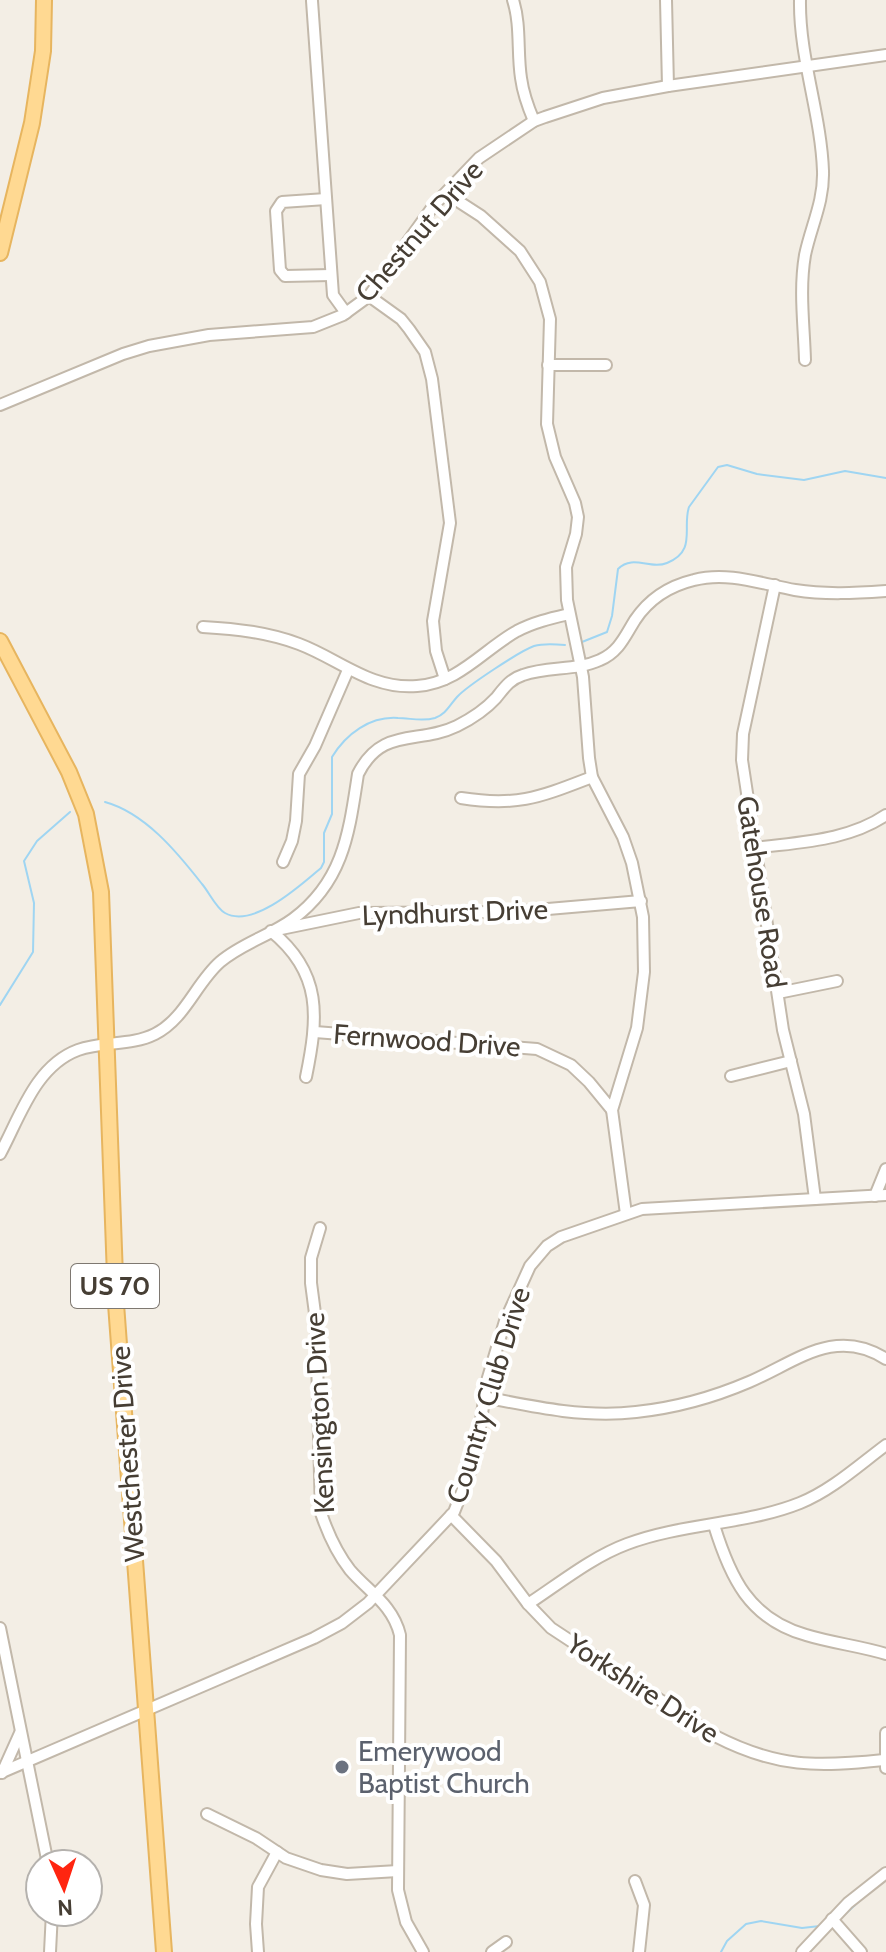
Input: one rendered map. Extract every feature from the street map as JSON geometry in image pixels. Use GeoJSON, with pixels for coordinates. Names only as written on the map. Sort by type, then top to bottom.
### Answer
{"type":"FeatureCollection","features":[{"type":"Feature","properties":{"kind":"main road"},"geometry":{"type":"LineString","coordinates":[[0,253],[32,123],[43,51],[44,0]]}},
{"type":"Feature","properties":{"kind":"main road","name":"Westchester Drive"},"geometry":{"type":"LineString","coordinates":[[0,641],[69,772],[86,814],[101,892],[116,1304],[164,1952]]}},
{"type":"Feature","properties":{"kind":"street"},"geometry":{"type":"LineString","coordinates":[[513,0],[521,76],[534,121]]}},
{"type":"Feature","properties":{"kind":"street"},"geometry":{"type":"LineString","coordinates":[[666,0],[668,86]]}},
{"type":"Feature","properties":{"kind":"street"},"geometry":{"type":"LineString","coordinates":[[800,0],[823,170],[821,199],[801,283],[805,360]]}},
{"type":"Feature","properties":{"kind":"street"},"geometry":{"type":"LineString","coordinates":[[312,1],[333,295],[346,313]]}},
{"type":"Feature","properties":{"kind":"street","name":"Chestnut Drive"},"geometry":{"type":"LineString","coordinates":[[0,405],[149,346],[209,335],[313,327],[346,313],[369,296],[434,205],[479,158],[534,121],[603,98],[886,55]]}},
{"type":"Feature","properties":{"kind":"street"},"geometry":{"type":"LineString","coordinates":[[447,194],[481,216],[520,251],[532,266],[550,319],[548,432],[578,517],[566,567],[569,614],[581,666],[592,777],[623,837],[641,901],[644,959],[642,999],[637,1028],[612,1110],[626,1214]]}},
{"type":"Feature","properties":{"kind":"street"},"geometry":{"type":"LineString","coordinates":[[326,199],[282,202],[276,211],[280,270],[285,276],[331,275]]}},
{"type":"Feature","properties":{"kind":"street"},"geometry":{"type":"LineString","coordinates":[[369,296],[401,319],[409,329],[425,352],[432,379],[450,523],[433,621],[436,651],[445,679]]}},
{"type":"Feature","properties":{"kind":"street"},"geometry":{"type":"LineString","coordinates":[[548,365],[606,365]]}},
{"type":"Feature","properties":{"kind":"street"},"geometry":{"type":"LineString","coordinates":[[0,1154],[32,1090],[47,1071],[77,1051],[156,1034],[176,1018],[220,962],[293,919],[317,896],[337,868],[348,834],[358,774],[374,751],[393,740],[459,725],[482,710],[506,684],[521,675],[598,661],[613,652],[642,610],[656,596],[696,579],[720,577],[827,594],[886,591]]}},
{"type":"Feature","properties":{"kind":"street","name":"Gatehouse Road"},"geometry":{"type":"LineString","coordinates":[[775,585],[743,734],[742,760],[783,1030],[804,1114],[815,1199]]}},
{"type":"Feature","properties":{"kind":"street"},"geometry":{"type":"LineString","coordinates":[[203,627],[251,630],[300,644],[372,681],[418,686],[445,679],[467,668],[497,643],[519,630],[569,614]]}},
{"type":"Feature","properties":{"kind":"street"},"geometry":{"type":"LineString","coordinates":[[283,862],[296,821],[299,774],[315,746],[348,670]]}},
{"type":"Feature","properties":{"kind":"street"},"geometry":{"type":"LineString","coordinates":[[461,798],[496,804],[538,797],[592,777]]}},
{"type":"Feature","properties":{"kind":"street"},"geometry":{"type":"LineString","coordinates":[[755,848],[826,839],[859,830],[886,815]]}},
{"type":"Feature","properties":{"kind":"street","name":"Lyndhurst Drive"},"geometry":{"type":"LineString","coordinates":[[271,931],[359,913],[513,912],[641,901]]}},
{"type":"Feature","properties":{"kind":"street"},"geometry":{"type":"LineString","coordinates":[[271,931],[292,950],[307,975],[314,1000],[315,1032],[306,1077]]}},
{"type":"Feature","properties":{"kind":"street"},"geometry":{"type":"LineString","coordinates":[[778,993],[837,981]]}},
{"type":"Feature","properties":{"kind":"street","name":"Fernwood Drive"},"geometry":{"type":"LineString","coordinates":[[315,1032],[537,1049],[571,1065],[612,1110]]}},
{"type":"Feature","properties":{"kind":"street"},"geometry":{"type":"LineString","coordinates":[[731,1076],[791,1061]]}},
{"type":"Feature","properties":{"kind":"street"},"geometry":{"type":"LineString","coordinates":[[880,1196],[886,1169]]}},
{"type":"Feature","properties":{"kind":"street","name":"Country Club Drive"},"geometry":{"type":"LineString","coordinates":[[1,1773],[314,1638],[342,1623],[376,1595],[451,1515],[466,1487],[475,1459],[484,1397],[514,1297],[535,1258],[561,1237],[642,1209],[880,1196]]}},
{"type":"Feature","properties":{"kind":"street","name":"Kensington Drive"},"geometry":{"type":"LineString","coordinates":[[320,1228],[311,1258],[311,1283],[316,1321],[321,1513],[339,1555],[392,1613],[400,1635],[398,1890],[406,1922],[423,1952]]}},
{"type":"Feature","properties":{"kind":"street"},"geometry":{"type":"LineString","coordinates":[[484,1397],[563,1412],[633,1412],[718,1394],[824,1347],[867,1349],[886,1359]]}},
{"type":"Feature","properties":{"kind":"street"},"geometry":{"type":"LineString","coordinates":[[528,1604],[623,1545],[654,1535],[787,1508],[813,1497],[886,1445]]}},
{"type":"Feature","properties":{"kind":"street","name":"Yorkshire Drive"},"geometry":{"type":"LineString","coordinates":[[451,1515],[496,1561],[528,1604],[551,1628],[715,1736],[741,1749],[787,1763],[885,1764]]}},
{"type":"Feature","properties":{"kind":"street"},"geometry":{"type":"LineString","coordinates":[[714,1525],[733,1578],[749,1599],[770,1617],[806,1635],[886,1654]]}},
{"type":"Feature","properties":{"kind":"street"},"geometry":{"type":"LineString","coordinates":[[0,1628],[45,1848]]}},
{"type":"Feature","properties":{"kind":"street"},"geometry":{"type":"LineString","coordinates":[[1,1773],[20,1732]]}},
{"type":"Feature","properties":{"kind":"street"},"geometry":{"type":"LineString","coordinates":[[885,1764],[886,1733]]}},
{"type":"Feature","properties":{"kind":"street"},"geometry":{"type":"LineString","coordinates":[[207,1814],[286,1858],[321,1870],[347,1874],[398,1871]]}},
{"type":"Feature","properties":{"kind":"street"},"geometry":{"type":"LineString","coordinates":[[258,1952],[258,1887],[277,1852]]}},
{"type":"Feature","properties":{"kind":"street"},"geometry":{"type":"LineString","coordinates":[[802,1952],[832,1919],[886,1873]]}},
{"type":"Feature","properties":{"kind":"street"},"geometry":{"type":"LineString","coordinates":[[635,1881],[644,1905],[639,1952]]}},
{"type":"Feature","properties":{"kind":"street"},"geometry":{"type":"LineString","coordinates":[[832,1919],[861,1952]]}},
{"type":"Feature","properties":{"kind":"street"},"geometry":{"type":"LineString","coordinates":[[50,1952],[51,1928]]}},
{"type":"Feature","properties":{"kind":"street"},"geometry":{"type":"LineString","coordinates":[[492,1952],[506,1942]]}},
{"type":"Feature","properties":{"kind":"waterway"},"geometry":{"type":"LineString","coordinates":[[582,642],[607,632],[618,569],[636,562],[661,565],[682,552],[687,538],[689,507],[718,467],[727,465],[757,474],[804,480],[845,471],[886,478]]}},
{"type":"Feature","properties":{"kind":"waterway"},"geometry":{"type":"LineString","coordinates":[[105,802],[134,815],[159,835],[222,911],[236,916],[249,915],[276,903],[321,868],[324,862],[324,833],[332,814],[332,757],[352,734],[369,723],[388,718],[435,718],[471,685],[527,649],[538,645],[565,645]]}},
{"type":"Feature","properties":{"kind":"waterway"},"geometry":{"type":"LineString","coordinates":[[0,1005],[33,952],[34,903],[24,861],[37,841],[70,812]]}},
{"type":"Feature","properties":{"kind":"waterway"},"geometry":{"type":"LineString","coordinates":[[841,1918],[868,1893]]}},
{"type":"Feature","properties":{"kind":"waterway"},"geometry":{"type":"LineString","coordinates":[[721,1952],[727,1941],[746,1924],[761,1921],[802,1928],[820,1926]]}},
{"type":"Feature","properties":{"kind":"place","name":"Emerywood Baptist Church"},"geometry":{"type":"Point","coordinates":[342,1767]}}]}
